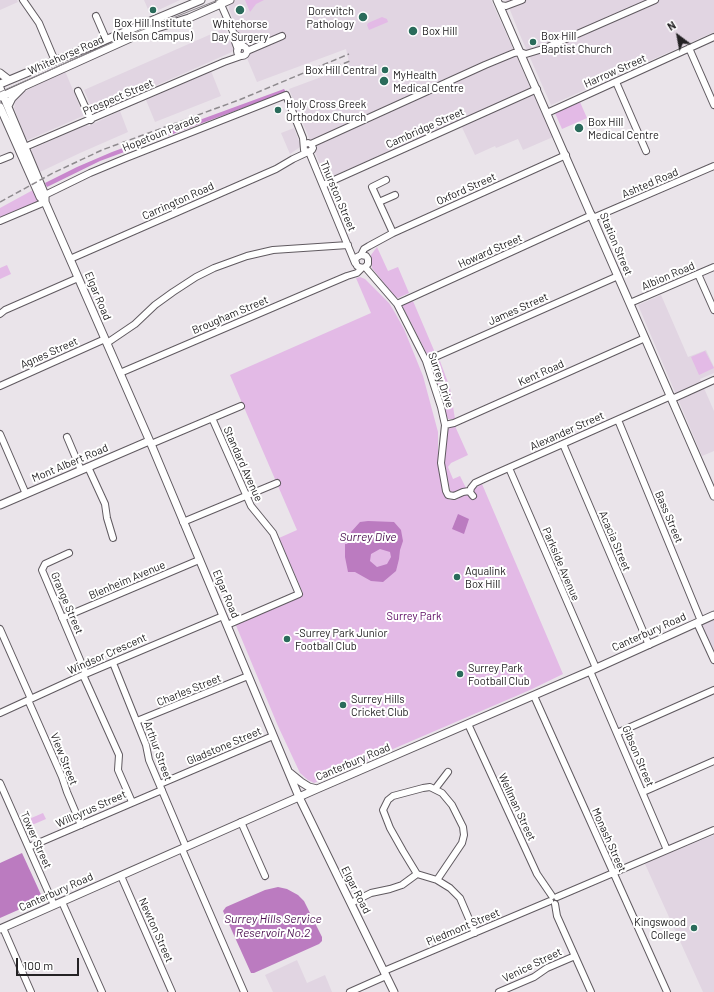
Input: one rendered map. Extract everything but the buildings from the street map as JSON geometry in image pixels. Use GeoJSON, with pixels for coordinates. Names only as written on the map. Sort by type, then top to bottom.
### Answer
{"type":"FeatureCollection","features":[{"type":"Feature","properties":{"kind":"main road","name":"Whitehorse Road"},"geometry":{"type":"LineString","coordinates":[[0,84],[201,0]]}},
{"type":"Feature","properties":{"kind":"main road","name":"Whitehorse Road"},"geometry":{"type":"LineString","coordinates":[[1,93],[25,85],[144,32],[189,18],[220,2],[230,0]]}},
{"type":"Feature","properties":{"kind":"main road","name":"Station Street"},"geometry":{"type":"LineString","coordinates":[[499,3],[671,398],[711,482],[714,496]]}},
{"type":"Feature","properties":{"kind":"main road"},"geometry":{"type":"LineString","coordinates":[[0,73],[9,80]]}},
{"type":"Feature","properties":{"kind":"main road"},"geometry":{"type":"LineString","coordinates":[[8,106],[12,98],[25,85]]}},
{"type":"Feature","properties":{"kind":"main road","name":"Elgar Road"},"geometry":{"type":"LineString","coordinates":[[1,93],[8,106],[23,149],[150,443],[287,770],[394,992]]}},
{"type":"Feature","properties":{"kind":"main road","name":"Elgar Road"},"geometry":{"type":"LineString","coordinates":[[0,107],[3,116],[23,149]]}},
{"type":"Feature","properties":{"kind":"main road","name":"Mont Albert Road"},"geometry":{"type":"LineString","coordinates":[[0,506],[150,443]]}},
{"type":"Feature","properties":{"kind":"main road","name":"Canterbury Road"},"geometry":{"type":"LineString","coordinates":[[1,928],[241,822],[534,696],[714,615]]}},
{"type":"Feature","properties":{"kind":"main road"},"geometry":{"type":"LineString","coordinates":[[287,770],[301,782],[309,787],[317,789]]}},
{"type":"Feature","properties":{"kind":"street"},"geometry":{"type":"LineString","coordinates":[[23,0],[39,23],[55,61]]}},
{"type":"Feature","properties":{"kind":"street"},"geometry":{"type":"LineString","coordinates":[[499,3],[506,6],[522,0]]}},
{"type":"Feature","properties":{"kind":"street"},"geometry":{"type":"LineString","coordinates":[[524,62],[528,58],[546,48],[640,3],[655,0]]}},
{"type":"Feature","properties":{"kind":"street"},"geometry":{"type":"LineString","coordinates":[[220,2],[234,34],[234,39],[241,51]]}},
{"type":"Feature","properties":{"kind":"street"},"geometry":{"type":"LineString","coordinates":[[96,16],[106,39]]}},
{"type":"Feature","properties":{"kind":"street","name":"Prospect Street"},"geometry":{"type":"LineString","coordinates":[[23,149],[224,62],[241,51],[282,36]]}},
{"type":"Feature","properties":{"kind":"street","name":"Harrow Street"},"geometry":{"type":"LineString","coordinates":[[547,113],[714,37]]}},
{"type":"Feature","properties":{"kind":"street","name":"Carrington Road"},"geometry":{"type":"LineString","coordinates":[[70,259],[276,169],[293,159],[307,146],[485,65],[514,53],[520,52],[526,54],[546,48]]}},
{"type":"Feature","properties":{"kind":"street"},"geometry":{"type":"LineString","coordinates":[[689,48],[714,106]]}},
{"type":"Feature","properties":{"kind":"street"},"geometry":{"type":"LineString","coordinates":[[616,82],[646,151]]}},
{"type":"Feature","properties":{"kind":"street","name":"Cambridge Street"},"geometry":{"type":"LineString","coordinates":[[323,185],[537,89]]}},
{"type":"Feature","properties":{"kind":"street"},"geometry":{"type":"LineString","coordinates":[[78,91],[91,120]]}},
{"type":"Feature","properties":{"kind":"street","name":"Thurston Street"},"geometry":{"type":"LineString","coordinates":[[286,95],[349,246],[360,266]]}},
{"type":"Feature","properties":{"kind":"street","name":"Hopetoun Parade"},"geometry":{"type":"LineString","coordinates":[[0,221],[126,158],[286,95]]}},
{"type":"Feature","properties":{"kind":"street","name":"Oxford Street"},"geometry":{"type":"LineString","coordinates":[[360,266],[355,260],[362,255],[364,249],[393,233],[566,155]]}},
{"type":"Feature","properties":{"kind":"street"},"geometry":{"type":"LineString","coordinates":[[0,160],[10,156]]}},
{"type":"Feature","properties":{"kind":"street","name":"Ashted Road"},"geometry":{"type":"LineString","coordinates":[[592,217],[714,166]]}},
{"type":"Feature","properties":{"kind":"street"},"geometry":{"type":"LineString","coordinates":[[386,180],[372,187],[393,233]]}},
{"type":"Feature","properties":{"kind":"street"},"geometry":{"type":"LineString","coordinates":[[379,202],[395,195]]}},
{"type":"Feature","properties":{"kind":"street","name":"Howard Street"},"geometry":{"type":"LineString","coordinates":[[397,304],[592,217]]}},
{"type":"Feature","properties":{"kind":"street","name":"Thurston Street"},"geometry":{"type":"LineString","coordinates":[[349,246],[362,255]]}},
{"type":"Feature","properties":{"kind":"street","name":"Agnes Street"},"geometry":{"type":"LineString","coordinates":[[0,386],[106,341],[135,324],[173,292],[196,277],[214,268],[247,256],[273,250],[349,246]]}},
{"type":"Feature","properties":{"kind":"street"},"geometry":{"type":"LineString","coordinates":[[360,266],[368,264],[368,259],[362,255]]}},
{"type":"Feature","properties":{"kind":"street","name":"Surrey Drive"},"geometry":{"type":"LineString","coordinates":[[360,266],[397,304],[426,361],[441,407],[445,425],[440,462],[446,491],[448,495],[454,496],[471,491]]}},
{"type":"Feature","properties":{"kind":"street","name":"Brougham Street"},"geometry":{"type":"LineString","coordinates":[[120,373],[357,273],[360,266]]}},
{"type":"Feature","properties":{"kind":"street","name":"Albion Road"},"geometry":{"type":"LineString","coordinates":[[630,303],[714,267]]}},
{"type":"Feature","properties":{"kind":"street"},"geometry":{"type":"LineString","coordinates":[[698,274],[714,310]]}},
{"type":"Feature","properties":{"kind":"street","name":"James Street"},"geometry":{"type":"LineString","coordinates":[[426,361],[618,276]]}},
{"type":"Feature","properties":{"kind":"street"},"geometry":{"type":"LineString","coordinates":[[0,314],[4,310],[78,278]]}},
{"type":"Feature","properties":{"kind":"street","name":"Kent Road"},"geometry":{"type":"LineString","coordinates":[[445,425],[454,423],[645,338]]}},
{"type":"Feature","properties":{"kind":"street","name":"Alexander Street"},"geometry":{"type":"LineString","coordinates":[[471,491],[479,481],[714,380]]}},
{"type":"Feature","properties":{"kind":"street","name":"Mont Albert Road"},"geometry":{"type":"LineString","coordinates":[[150,443],[241,406]]}},
{"type":"Feature","properties":{"kind":"street","name":"Standard Avenue"},"geometry":{"type":"LineString","coordinates":[[212,418],[246,496],[251,506],[273,533],[299,594],[227,626]]}},
{"type":"Feature","properties":{"kind":"street","name":"Bass Street"},"geometry":{"type":"LineString","coordinates":[[618,420],[714,660]]}},
{"type":"Feature","properties":{"kind":"street"},"geometry":{"type":"LineString","coordinates":[[0,434],[26,494]]}},
{"type":"Feature","properties":{"kind":"street"},"geometry":{"type":"LineString","coordinates":[[67,437],[105,504],[107,518],[113,538]]}},
{"type":"Feature","properties":{"kind":"street","name":"Acacia Street"},"geometry":{"type":"LineString","coordinates":[[563,444],[649,645]]}},
{"type":"Feature","properties":{"kind":"street","name":"Parkside Avenue"},"geometry":{"type":"LineString","coordinates":[[508,468],[593,670]]}},
{"type":"Feature","properties":{"kind":"street"},"geometry":{"type":"LineString","coordinates":[[183,522],[277,483]]}},
{"type":"Feature","properties":{"kind":"street","name":"Grange Street"},"geometry":{"type":"LineString","coordinates":[[69,553],[45,564],[42,570],[119,755],[118,770],[132,802]]}},
{"type":"Feature","properties":{"kind":"street","name":"Blenheim Avenue"},"geometry":{"type":"LineString","coordinates":[[62,618],[199,560]]}},
{"type":"Feature","properties":{"kind":"street","name":"Windsor Crescent"},"geometry":{"type":"LineString","coordinates":[[0,713],[223,616]]}},
{"type":"Feature","properties":{"kind":"street","name":"View Street"},"geometry":{"type":"LineString","coordinates":[[0,629],[81,825]]}},
{"type":"Feature","properties":{"kind":"street","name":"Arthur Street"},"geometry":{"type":"LineString","coordinates":[[113,663],[146,745],[149,760],[184,848],[244,992]]}},
{"type":"Feature","properties":{"kind":"street","name":"Gibson Street"},"geometry":{"type":"LineString","coordinates":[[593,670],[617,733],[667,850]]}},
{"type":"Feature","properties":{"kind":"street","name":"Charles Street"},"geometry":{"type":"LineString","coordinates":[[137,722],[248,676]]}},
{"type":"Feature","properties":{"kind":"street"},"geometry":{"type":"LineString","coordinates":[[617,733],[714,690]]}},
{"type":"Feature","properties":{"kind":"street","name":"Monash Street"},"geometry":{"type":"LineString","coordinates":[[534,696],[666,992]]}},
{"type":"Feature","properties":{"kind":"street","name":"Wellman Street"},"geometry":{"type":"LineString","coordinates":[[468,724],[537,874],[554,899],[557,916],[591,992]]}},
{"type":"Feature","properties":{"kind":"street","name":"Gladstone Street"},"geometry":{"type":"LineString","coordinates":[[161,787],[273,736]]}},
{"type":"Feature","properties":{"kind":"street"},"geometry":{"type":"LineString","coordinates":[[643,792],[714,761]]}},
{"type":"Feature","properties":{"kind":"street"},"geometry":{"type":"LineString","coordinates":[[435,789],[448,772]]}},
{"type":"Feature","properties":{"kind":"street","name":"Tower Street"},"geometry":{"type":"LineString","coordinates":[[0,783],[54,905]]}},
{"type":"Feature","properties":{"kind":"street","name":"Willcyrus Street"},"geometry":{"type":"LineString","coordinates":[[29,847],[132,802],[161,787]]}},
{"type":"Feature","properties":{"kind":"street"},"geometry":{"type":"LineString","coordinates":[[437,880],[462,843],[464,835],[463,827],[452,805],[446,797],[430,787],[393,796],[388,800],[383,810],[390,828],[417,874],[437,880],[450,888],[460,898],[476,933]]}},
{"type":"Feature","properties":{"kind":"street"},"geometry":{"type":"LineString","coordinates":[[241,822],[265,876]]}},
{"type":"Feature","properties":{"kind":"street","name":"Piedmont Street"},"geometry":{"type":"LineString","coordinates":[[350,992],[385,974],[476,933],[714,830]]}},
{"type":"Feature","properties":{"kind":"street"},"geometry":{"type":"LineString","coordinates":[[351,903],[371,893],[402,885],[417,874]]}},
{"type":"Feature","properties":{"kind":"street","name":"Newton Street"},"geometry":{"type":"LineString","coordinates":[[121,876],[172,992]]}},
{"type":"Feature","properties":{"kind":"street"},"geometry":{"type":"LineString","coordinates":[[62,902],[102,992]]}},
{"type":"Feature","properties":{"kind":"street"},"geometry":{"type":"LineString","coordinates":[[1,928],[31,992]]}},
{"type":"Feature","properties":{"kind":"street","name":"Venice Street"},"geometry":{"type":"LineString","coordinates":[[499,992],[534,978],[547,968],[574,956]]}},
{"type":"Feature","properties":{"kind":"shaded area"},"geometry":{"type":"Polygon","coordinates":[[[0,0],[17,0],[18,2],[0,10],[0,0]]]}},
{"type":"Feature","properties":{"kind":"shaded area","name":"Box Hill Institute (Nelson Campus)"},"geometry":{"type":"Polygon","coordinates":[[[144,0],[180,0],[150,14],[144,0]]]}},
{"type":"Feature","properties":{"kind":"shaded area"},"geometry":{"type":"Polygon","coordinates":[[[236,0],[491,0],[553,137],[523,150],[518,139],[496,148],[495,146],[475,155],[459,121],[326,179],[289,89],[348,67],[349,62],[346,49],[257,82],[246,56],[249,55],[249,51],[241,41],[229,9],[229,4],[236,0]]]}},
{"type":"Feature","properties":{"kind":"shaded area"},"geometry":{"type":"Polygon","coordinates":[[[506,0],[714,0],[714,32],[551,105],[506,0]]]}},
{"type":"Feature","properties":{"kind":"shaded area"},"geometry":{"type":"Polygon","coordinates":[[[225,28],[234,48],[232,52],[94,113],[84,90],[225,28]]]}},
{"type":"Feature","properties":{"kind":"shaded area"},"geometry":{"type":"Polygon","coordinates":[[[65,71],[83,116],[28,140],[26,139],[14,108],[16,99],[27,90],[65,71]]]}},
{"type":"Feature","properties":{"kind":"shaded area"},"geometry":{"type":"Polygon","coordinates":[[[211,71],[221,96],[155,122],[146,100],[211,71]]]}},
{"type":"Feature","properties":{"kind":"shaded area"},"geometry":{"type":"Polygon","coordinates":[[[284,89],[286,92],[100,161],[47,187],[45,183],[112,152],[284,89]]]}},
{"type":"Feature","properties":{"kind":"shaded area"},"geometry":{"type":"Polygon","coordinates":[[[120,111],[128,132],[40,172],[31,151],[32,149],[86,125],[89,126],[120,111]]]}},
{"type":"Feature","properties":{"kind":"shaded area"},"geometry":{"type":"Polygon","coordinates":[[[294,128],[300,147],[290,154],[281,133],[294,128]]]}},
{"type":"Feature","properties":{"kind":"shaded area"},"geometry":{"type":"Polygon","coordinates":[[[661,295],[688,357],[706,350],[714,367],[714,373],[700,379],[714,411],[714,451],[702,456],[638,305],[661,295]]]}},
{"type":"Feature","properties":{"kind":"shaded area"},"geometry":{"type":"Polygon","coordinates":[[[714,620],[714,653],[702,625],[714,620]]]}},
{"type":"Feature","properties":{"kind":"shaded area","name":"Kingswood College"},"geometry":{"type":"Polygon","coordinates":[[[714,835],[714,992],[703,992],[645,862],[714,835]]]}},
{"type":"Feature","properties":{"kind":"shaded area"},"geometry":{"type":"Polygon","coordinates":[[[297,960],[307,983],[325,975],[332,992],[273,992],[265,975],[297,960]]]}},
{"type":"Feature","properties":{"kind":"green space"},"geometry":{"type":"Polygon","coordinates":[[[245,0],[264,0],[256,4],[250,12],[245,0]]]}},
{"type":"Feature","properties":{"kind":"green space"},"geometry":{"type":"Polygon","coordinates":[[[382,17],[387,19],[388,22],[369,30],[367,25],[368,23],[382,17]]]}},
{"type":"Feature","properties":{"kind":"green space"},"geometry":{"type":"Polygon","coordinates":[[[580,102],[587,118],[562,129],[555,113],[580,102]]]}},
{"type":"Feature","properties":{"kind":"green space"},"geometry":{"type":"Polygon","coordinates":[[[33,190],[38,201],[0,218],[0,208],[33,190]]]}},
{"type":"Feature","properties":{"kind":"green space"},"geometry":{"type":"Polygon","coordinates":[[[377,247],[388,271],[398,267],[409,293],[398,298],[395,297],[372,268],[371,255],[377,247]]]}},
{"type":"Feature","properties":{"kind":"green space"},"geometry":{"type":"Polygon","coordinates":[[[7,265],[11,274],[0,279],[0,268],[7,265]]]}},
{"type":"Feature","properties":{"kind":"green space","name":"Surrey Park"},"geometry":{"type":"Polygon","coordinates":[[[360,277],[365,279],[389,303],[404,329],[423,376],[438,432],[438,466],[443,492],[450,500],[456,500],[482,484],[563,674],[530,690],[314,783],[300,773],[278,726],[235,623],[303,593],[279,538],[297,530],[230,375],[371,313],[356,278],[360,277]]]}},
{"type":"Feature","properties":{"kind":"green space"},"geometry":{"type":"Polygon","coordinates":[[[413,301],[436,355],[429,358],[402,305],[413,301]]]}},
{"type":"Feature","properties":{"kind":"green space"},"geometry":{"type":"Polygon","coordinates":[[[705,351],[714,368],[699,375],[691,357],[705,351]]]}},
{"type":"Feature","properties":{"kind":"green space"},"geometry":{"type":"Polygon","coordinates":[[[440,361],[450,388],[455,419],[448,419],[446,415],[431,365],[440,361]]]}},
{"type":"Feature","properties":{"kind":"green space"},"geometry":{"type":"Polygon","coordinates":[[[455,426],[468,455],[451,463],[448,467],[453,479],[460,476],[466,488],[455,494],[451,493],[443,462],[448,429],[455,426]]]}},
{"type":"Feature","properties":{"kind":"green space"},"geometry":{"type":"Polygon","coordinates":[[[43,813],[46,819],[32,825],[29,819],[43,813]]]}},
{"type":"Feature","properties":{"kind":"water"},"geometry":{"type":"Polygon","coordinates":[[[458,514],[469,519],[464,534],[452,529],[458,514]]]}},
{"type":"Feature","properties":{"kind":"water","name":"Surrey Dive"},"geometry":{"type":"Polygon","coordinates":[[[360,522],[394,522],[401,530],[403,541],[396,571],[383,582],[371,581],[355,572],[348,572],[345,557],[345,544],[347,544],[351,539],[351,532],[360,522]],[[380,549],[371,554],[370,561],[377,567],[387,564],[391,557],[390,552],[380,549]]]}},
{"type":"Feature","properties":{"kind":"water"},"geometry":{"type":"Polygon","coordinates":[[[22,853],[43,899],[0,918],[0,863],[22,853]]]}},
{"type":"Feature","properties":{"kind":"water","name":"Surrey Hills Service Reservoir No.2"},"geometry":{"type":"Polygon","coordinates":[[[278,887],[287,889],[298,895],[304,901],[322,937],[322,941],[319,944],[251,973],[223,911],[226,907],[265,890],[278,887]]]}},
{"type":"Feature","properties":{"kind":"tram line"},"geometry":{"type":"LineString","coordinates":[[0,92],[132,34],[218,0]]}},
{"type":"Feature","properties":{"kind":"railway"},"geometry":{"type":"LineString","coordinates":[[0,202],[53,173],[102,150],[239,100],[349,54]]}},
{"type":"Feature","properties":{"kind":"railway"},"geometry":{"type":"LineString","coordinates":[[327,70],[350,61]]}},
{"type":"Feature","properties":{"kind":"place","name":"Box Hill Institute (Nelson Campus)"},"geometry":{"type":"Point","coordinates":[153,10]}},
{"type":"Feature","properties":{"kind":"place","name":"Whitehorse Day Surgery"},"geometry":{"type":"Point","coordinates":[240,10]}},
{"type":"Feature","properties":{"kind":"place","name":"Dorevitch Pathology"},"geometry":{"type":"Point","coordinates":[363,17]}},
{"type":"Feature","properties":{"kind":"place","name":"Box Hill"},"geometry":{"type":"Point","coordinates":[413,31]}},
{"type":"Feature","properties":{"kind":"place","name":"Box Hill Baptist Church"},"geometry":{"type":"Point","coordinates":[533,42]}},
{"type":"Feature","properties":{"kind":"place","name":"Box Hill Central"},"geometry":{"type":"Point","coordinates":[385,70]}},
{"type":"Feature","properties":{"kind":"place","name":"MyHealth Medical Centre"},"geometry":{"type":"Point","coordinates":[384,81]}},
{"type":"Feature","properties":{"kind":"place","name":"Holy Cross Greek Orthodox Church"},"geometry":{"type":"Point","coordinates":[278,110]}},
{"type":"Feature","properties":{"kind":"place","name":"Box Hill Medical Centre"},"geometry":{"type":"Point","coordinates":[579,128]}},
{"type":"Feature","properties":{"kind":"place","name":"Aqualink Box Hill"},"geometry":{"type":"Point","coordinates":[457,577]}},
{"type":"Feature","properties":{"kind":"place","name":"-Surrey Park Junior Football Club"},"geometry":{"type":"Point","coordinates":[287,639]}},
{"type":"Feature","properties":{"kind":"place","name":"Surrey Park Football Club"},"geometry":{"type":"Point","coordinates":[460,674]}},
{"type":"Feature","properties":{"kind":"place","name":"Surrey Hills Cricket Club"},"geometry":{"type":"Point","coordinates":[343,705]}},
{"type":"Feature","properties":{"kind":"place","name":"Kingswood College"},"geometry":{"type":"Point","coordinates":[694,928]}}]}
